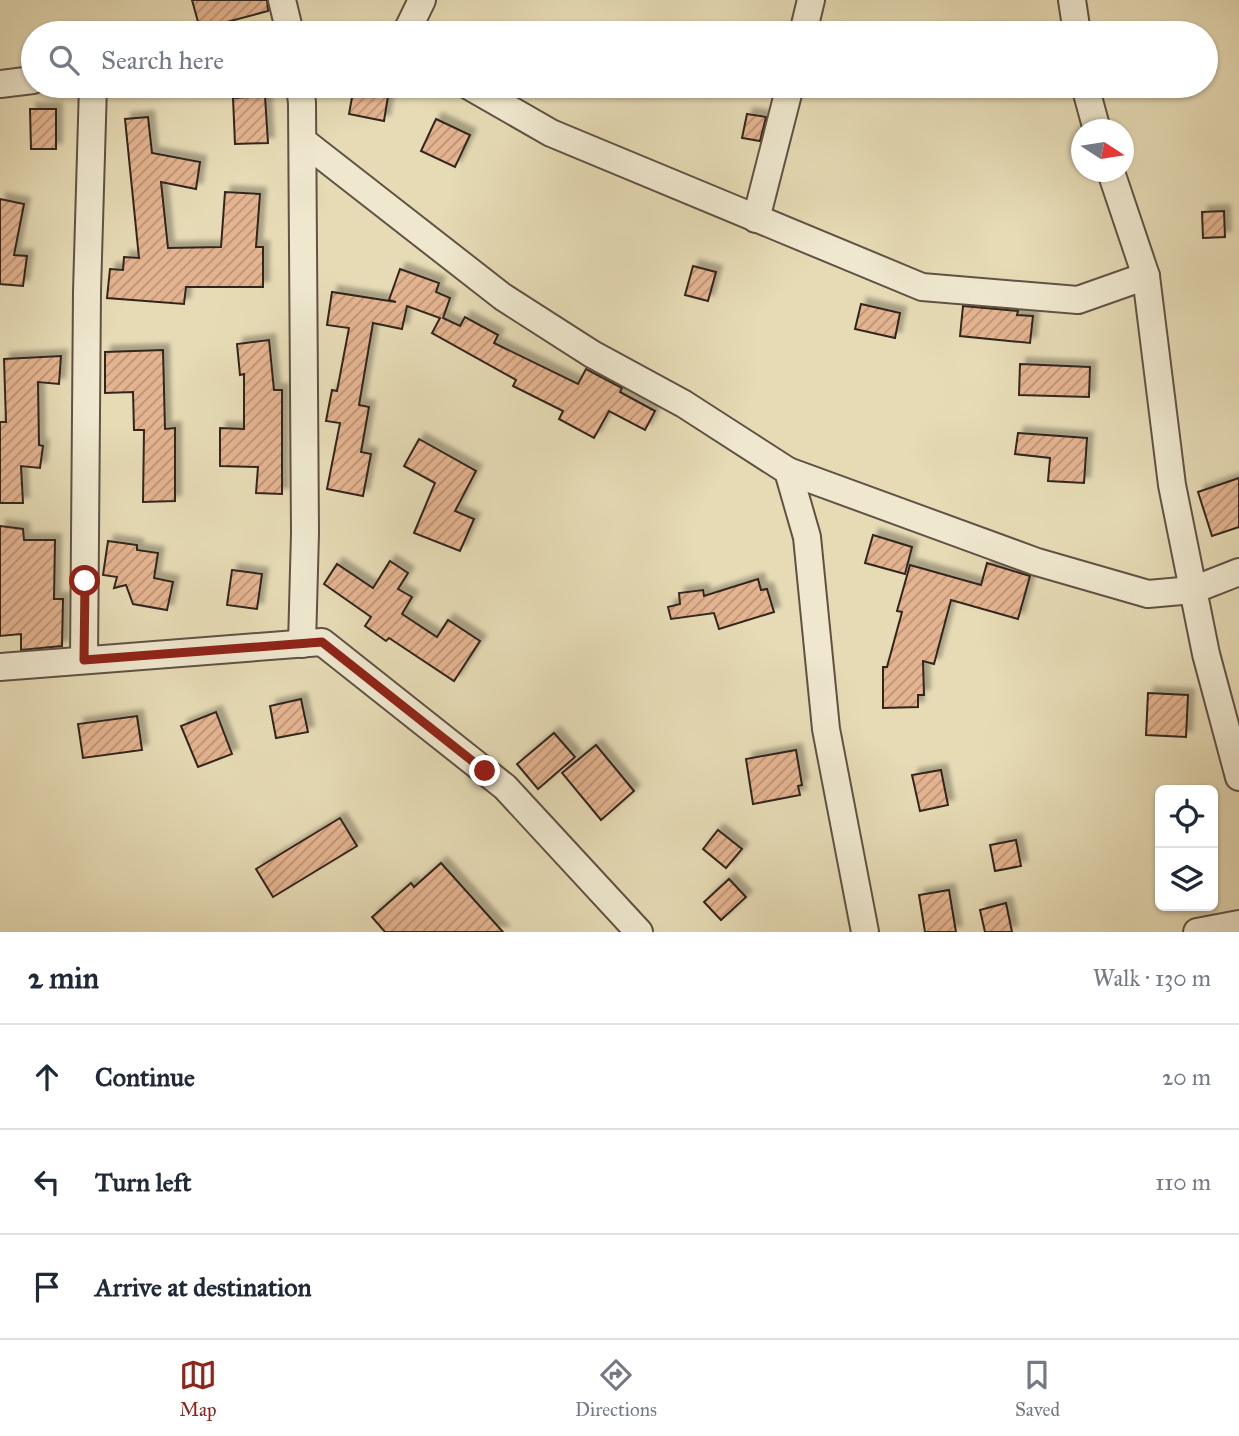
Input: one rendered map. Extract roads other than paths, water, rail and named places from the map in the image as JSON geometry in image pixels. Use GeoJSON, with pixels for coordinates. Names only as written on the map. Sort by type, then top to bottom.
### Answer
{"type":"FeatureCollection","features":[{"type":"Feature","properties":{"kind":"street"},"geometry":{"type":"LineString","coordinates":[[282,0],[287,21]]}},
{"type":"Feature","properties":{"kind":"street"},"geometry":{"type":"LineString","coordinates":[[412,21],[422,0]]}},
{"type":"Feature","properties":{"kind":"street"},"geometry":{"type":"LineString","coordinates":[[806,21],[811,0]]}},
{"type":"Feature","properties":{"kind":"street"},"geometry":{"type":"LineString","coordinates":[[1072,0],[1075,21]]}},
{"type":"Feature","properties":{"kind":"street"},"geometry":{"type":"LineString","coordinates":[[0,84],[21,81]]}},
{"type":"Feature","properties":{"kind":"street"},"geometry":{"type":"LineString","coordinates":[[84,660],[87,290],[93,98]]}},
{"type":"Feature","properties":{"kind":"street"},"geometry":{"type":"LineString","coordinates":[[301,98],[305,533],[302,643]]}},
{"type":"Feature","properties":{"kind":"street"},"geometry":{"type":"LineString","coordinates":[[490,98],[551,133],[922,287],[1078,300],[1146,276]]}},
{"type":"Feature","properties":{"kind":"street"},"geometry":{"type":"LineString","coordinates":[[756,219],[787,98]]}},
{"type":"Feature","properties":{"kind":"street"},"geometry":{"type":"LineString","coordinates":[[1088,98],[1094,119]]}},
{"type":"Feature","properties":{"kind":"street"},"geometry":{"type":"LineString","coordinates":[[303,141],[503,297],[592,354],[684,404],[788,471],[1037,562],[1148,594],[1193,590],[1239,572]]}},
{"type":"Feature","properties":{"kind":"street"},"geometry":{"type":"LineString","coordinates":[[1114,182],[1146,276],[1172,485],[1206,654],[1239,777]]}},
{"type":"Feature","properties":{"kind":"street"},"geometry":{"type":"LineString","coordinates":[[788,471],[807,537],[826,729],[865,932]]}},
{"type":"Feature","properties":{"kind":"street"},"geometry":{"type":"LineString","coordinates":[[0,667],[322,642],[505,787],[639,932]]}},
{"type":"Feature","properties":{"kind":"street"},"geometry":{"type":"LineString","coordinates":[[1197,932],[1239,924]]}}]}
